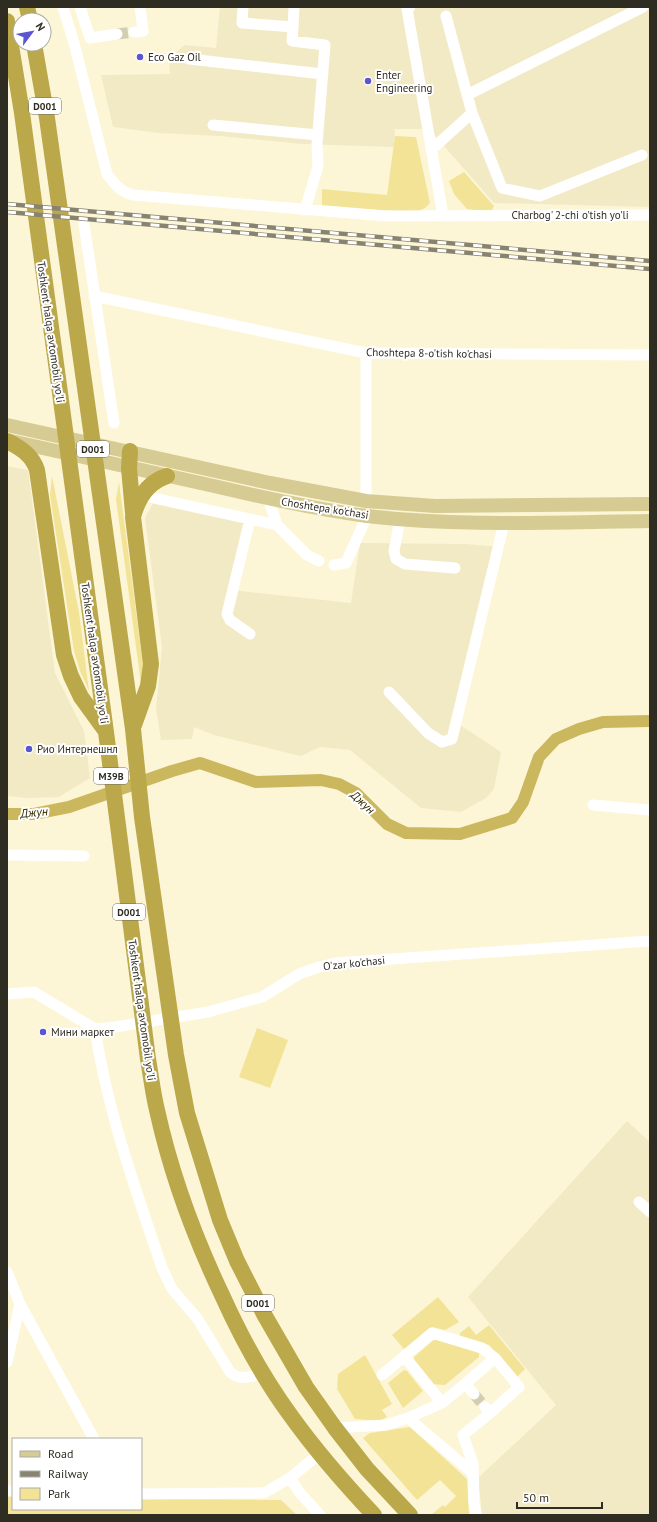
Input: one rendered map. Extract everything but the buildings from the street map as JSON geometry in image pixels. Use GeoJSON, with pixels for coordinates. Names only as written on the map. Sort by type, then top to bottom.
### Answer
{"type":"FeatureCollection","features":[{"type":"Feature","properties":{"kind":"highway","name":"Toshkent halqa avtomobil yo'li"},"geometry":{"type":"LineString","coordinates":[[7,21],[22,113],[106,732],[116,820],[148,1060],[156,1110],[188,1217],[201,1252],[237,1329],[262,1373],[290,1415],[319,1454],[374,1515]]}},
{"type":"Feature","properties":{"kind":"highway","name":"D001"},"geometry":{"type":"LineString","coordinates":[[35,52],[47,118],[133,729],[142,817],[168,1000],[176,1055],[187,1113],[220,1220],[237,1262],[285,1352],[306,1387],[335,1428],[367,1469],[410,1515]]}},
{"type":"Feature","properties":{"kind":"highway"},"geometry":{"type":"LineString","coordinates":[[7,440],[28,454],[35,464],[64,655],[71,676],[81,696],[106,732]]}},
{"type":"Feature","properties":{"kind":"highway"},"geometry":{"type":"LineString","coordinates":[[126,451],[125,467],[133,517],[151,664],[148,686],[133,729]]}},
{"type":"Feature","properties":{"kind":"highway"},"geometry":{"type":"LineString","coordinates":[[133,517],[138,502],[147,488],[156,481],[168,476]]}},
{"type":"Feature","properties":{"kind":"main road","name":"Choshtepa ko'chasi"},"geometry":{"type":"LineString","coordinates":[[7,425],[270,483],[366,501],[435,506],[643,504]]}},
{"type":"Feature","properties":{"kind":"main road","name":"Choshtepa ko'chasi"},"geometry":{"type":"LineString","coordinates":[[7,440],[268,498],[367,516],[400,519],[504,523],[644,521]]}},
{"type":"Feature","properties":{"kind":"main road"},"geometry":{"type":"LineString","coordinates":[[643,504],[644,521]]}},
{"type":"Feature","properties":{"kind":"street","name":"Charbog' 2-chi o'tish yo'li"},"geometry":{"type":"LineString","coordinates":[[63,7],[74,43],[107,174],[116,186],[123,192],[133,195],[386,216],[650,215]]}},
{"type":"Feature","properties":{"kind":"street"},"geometry":{"type":"LineString","coordinates":[[80,7],[90,38],[117,34]]}},
{"type":"Feature","properties":{"kind":"street"},"geometry":{"type":"LineString","coordinates":[[134,32],[143,31],[140,7]]}},
{"type":"Feature","properties":{"kind":"street"},"geometry":{"type":"LineString","coordinates":[[243,7],[242,23],[293,27]]}},
{"type":"Feature","properties":{"kind":"street"},"geometry":{"type":"LineString","coordinates":[[294,7],[292,41],[325,45],[318,135],[318,166],[305,210]]}},
{"type":"Feature","properties":{"kind":"street"},"geometry":{"type":"LineString","coordinates":[[410,7],[406,9],[443,216]]}},
{"type":"Feature","properties":{"kind":"street"},"geometry":{"type":"LineString","coordinates":[[467,95],[643,7]]}},
{"type":"Feature","properties":{"kind":"street"},"geometry":{"type":"LineString","coordinates":[[446,16],[472,113],[502,188],[540,196],[642,155]]}},
{"type":"Feature","properties":{"kind":"street"},"geometry":{"type":"LineString","coordinates":[[189,59],[323,74]]}},
{"type":"Feature","properties":{"kind":"street"},"geometry":{"type":"LineString","coordinates":[[431,150],[472,113]]}},
{"type":"Feature","properties":{"kind":"street"},"geometry":{"type":"LineString","coordinates":[[213,125],[318,135]]}},
{"type":"Feature","properties":{"kind":"street"},"geometry":{"type":"LineString","coordinates":[[84,224],[114,423]]}},
{"type":"Feature","properties":{"kind":"street","name":"Choshtepa 8-o'tish ko'chasi"},"geometry":{"type":"LineString","coordinates":[[94,296],[366,353],[650,355]]}},
{"type":"Feature","properties":{"kind":"street"},"geometry":{"type":"LineString","coordinates":[[366,353],[366,501]]}},
{"type":"Feature","properties":{"kind":"street"},"geometry":{"type":"LineString","coordinates":[[149,497],[277,525]]}},
{"type":"Feature","properties":{"kind":"street"},"geometry":{"type":"LineString","coordinates":[[268,498],[277,525],[307,556],[319,561]]}},
{"type":"Feature","properties":{"kind":"street"},"geometry":{"type":"LineString","coordinates":[[334,565],[346,563],[367,516]]}},
{"type":"Feature","properties":{"kind":"street"},"geometry":{"type":"LineString","coordinates":[[250,519],[227,614],[230,620],[250,634]]}},
{"type":"Feature","properties":{"kind":"street"},"geometry":{"type":"LineString","coordinates":[[400,519],[394,551],[396,559],[405,564],[455,568]]}},
{"type":"Feature","properties":{"kind":"street"},"geometry":{"type":"LineString","coordinates":[[389,692],[428,733],[442,742],[452,739],[504,523]]}},
{"type":"Feature","properties":{"kind":"street"},"geometry":{"type":"LineString","coordinates":[[593,805],[650,810]]}},
{"type":"Feature","properties":{"kind":"street"},"geometry":{"type":"LineString","coordinates":[[7,855],[84,856]]}},
{"type":"Feature","properties":{"kind":"street","name":"O'zar ko'chasi"},"geometry":{"type":"LineString","coordinates":[[95,1028],[115,1027],[208,1012],[262,997],[299,974],[335,963],[650,941]]}},
{"type":"Feature","properties":{"kind":"street"},"geometry":{"type":"LineString","coordinates":[[7,994],[34,992],[95,1028],[99,1056],[118,1133],[157,1253],[172,1289],[197,1318],[230,1372],[241,1378],[262,1373]]}},
{"type":"Feature","properties":{"kind":"street"},"geometry":{"type":"LineString","coordinates":[[639,1202],[650,1212]]}},
{"type":"Feature","properties":{"kind":"street"},"geometry":{"type":"LineString","coordinates":[[7,1272],[20,1304],[93,1438]]}},
{"type":"Feature","properties":{"kind":"street"},"geometry":{"type":"LineString","coordinates":[[7,1362],[20,1304]]}},
{"type":"Feature","properties":{"kind":"street"},"geometry":{"type":"LineString","coordinates":[[382,1375],[432,1333],[482,1348],[495,1358],[520,1388],[487,1410],[463,1435],[473,1464],[474,1502],[476,1515]]}},
{"type":"Feature","properties":{"kind":"street"},"geometry":{"type":"LineString","coordinates":[[404,1357],[442,1403]]}},
{"type":"Feature","properties":{"kind":"street"},"geometry":{"type":"LineString","coordinates":[[335,1428],[386,1425],[408,1418],[442,1403],[495,1358]]}},
{"type":"Feature","properties":{"kind":"street"},"geometry":{"type":"LineString","coordinates":[[465,1384],[474,1394]]}},
{"type":"Feature","properties":{"kind":"street"},"geometry":{"type":"LineString","coordinates":[[408,1418],[473,1472]]}},
{"type":"Feature","properties":{"kind":"street"},"geometry":{"type":"LineString","coordinates":[[142,1494],[264,1493],[290,1478],[319,1454]]}},
{"type":"Feature","properties":{"kind":"street"},"geometry":{"type":"LineString","coordinates":[[290,1478],[300,1493],[320,1515]]}},
{"type":"Feature","properties":{"kind":"shaded area"},"geometry":{"type":"Polygon","coordinates":[[[220,7],[650,7],[650,207],[494,203],[429,129],[392,129],[395,130],[394,147],[303,144],[220,136],[159,133],[113,127],[101,75],[170,74],[169,59],[184,45],[216,48],[220,7]]]}},
{"type":"Feature","properties":{"kind":"shaded area"},"geometry":{"type":"Polygon","coordinates":[[[7,466],[28,470],[55,673],[84,731],[90,778],[59,797],[28,798],[7,796],[7,466]]]}},
{"type":"Feature","properties":{"kind":"shaded area"},"geometry":{"type":"Polygon","coordinates":[[[154,501],[245,521],[231,590],[351,603],[360,543],[465,544],[501,547],[460,725],[501,752],[494,789],[486,798],[461,812],[421,808],[350,750],[320,747],[301,756],[214,735],[194,727],[192,739],[161,740],[156,709],[162,647],[145,518],[154,501]]]}},
{"type":"Feature","properties":{"kind":"shaded area"},"geometry":{"type":"Polygon","coordinates":[[[627,1121],[650,1142],[650,1515],[482,1515],[478,1478],[556,1405],[468,1297],[627,1121]]]}},
{"type":"Feature","properties":{"kind":"green space"},"geometry":{"type":"Polygon","coordinates":[[[395,136],[416,137],[430,203],[425,208],[417,212],[322,207],[322,189],[387,195],[395,136]]]}},
{"type":"Feature","properties":{"kind":"green space"},"geometry":{"type":"Polygon","coordinates":[[[464,172],[494,206],[491,212],[467,209],[454,194],[449,181],[464,172]]]}},
{"type":"Feature","properties":{"kind":"green space"},"geometry":{"type":"Polygon","coordinates":[[[52,476],[79,612],[89,691],[80,671],[74,651],[50,495],[52,476]]]}},
{"type":"Feature","properties":{"kind":"green space"},"geometry":{"type":"Polygon","coordinates":[[[119,482],[143,664],[141,684],[116,499],[119,482]]]}},
{"type":"Feature","properties":{"kind":"green space"},"geometry":{"type":"Polygon","coordinates":[[[257,1028],[288,1040],[270,1088],[239,1077],[257,1028]]]}},
{"type":"Feature","properties":{"kind":"green space"},"geometry":{"type":"Polygon","coordinates":[[[438,1297],[459,1322],[445,1330],[432,1327],[404,1349],[392,1335],[438,1297]]]}},
{"type":"Feature","properties":{"kind":"green space"},"geometry":{"type":"Polygon","coordinates":[[[489,1325],[525,1369],[517,1377],[489,1345],[460,1336],[460,1333],[469,1326],[476,1335],[489,1325]]]}},
{"type":"Feature","properties":{"kind":"green space"},"geometry":{"type":"Polygon","coordinates":[[[435,1339],[479,1353],[479,1357],[445,1385],[432,1384],[414,1360],[414,1357],[435,1339]]]}},
{"type":"Feature","properties":{"kind":"green space"},"geometry":{"type":"Polygon","coordinates":[[[365,1355],[392,1404],[382,1410],[387,1417],[379,1421],[355,1419],[337,1389],[338,1374],[365,1355]]]}},
{"type":"Feature","properties":{"kind":"green space"},"geometry":{"type":"Polygon","coordinates":[[[404,1370],[407,1371],[423,1391],[403,1408],[388,1383],[404,1370]]]}},
{"type":"Feature","properties":{"kind":"green space"},"geometry":{"type":"Polygon","coordinates":[[[410,1427],[467,1479],[469,1515],[433,1515],[432,1514],[443,1505],[445,1507],[456,1496],[440,1480],[417,1500],[363,1438],[370,1433],[410,1427]]]}},
{"type":"Feature","properties":{"kind":"green space"},"geometry":{"type":"Polygon","coordinates":[[[7,1495],[12,1496],[12,1510],[142,1510],[142,1499],[281,1500],[297,1515],[7,1515],[7,1495]]]}},
{"type":"Feature","properties":{"kind":"waterway","name":"Джун"},"geometry":{"type":"LineString","coordinates":[[7,814],[34,814],[69,807],[172,771],[200,763],[256,782],[321,780],[339,784],[356,793],[387,824],[406,833],[460,834],[512,818],[523,802],[539,757],[556,739],[579,729],[603,722],[650,721]]}},
{"type":"Feature","properties":{"kind":"tunnel"},"geometry":{"type":"LineString","coordinates":[[117,34],[134,32]]}},
{"type":"Feature","properties":{"kind":"tunnel"},"geometry":{"type":"LineString","coordinates":[[474,1394],[485,1407]]}},
{"type":"Feature","properties":{"kind":"railway"},"geometry":{"type":"LineString","coordinates":[[7,204],[650,261]]}},
{"type":"Feature","properties":{"kind":"railway"},"geometry":{"type":"LineString","coordinates":[[7,212],[650,269]]}},
{"type":"Feature","properties":{"kind":"place","name":"Eco Gaz Oil"},"geometry":{"type":"Point","coordinates":[140,57]}},
{"type":"Feature","properties":{"kind":"place","name":"Enter Engineering"},"geometry":{"type":"Point","coordinates":[368,81]}},
{"type":"Feature","properties":{"kind":"place","name":"Рио Интернешнл"},"geometry":{"type":"Point","coordinates":[29,749]}},
{"type":"Feature","properties":{"kind":"place","name":"Мини маркет"},"geometry":{"type":"Point","coordinates":[43,1032]}}]}
